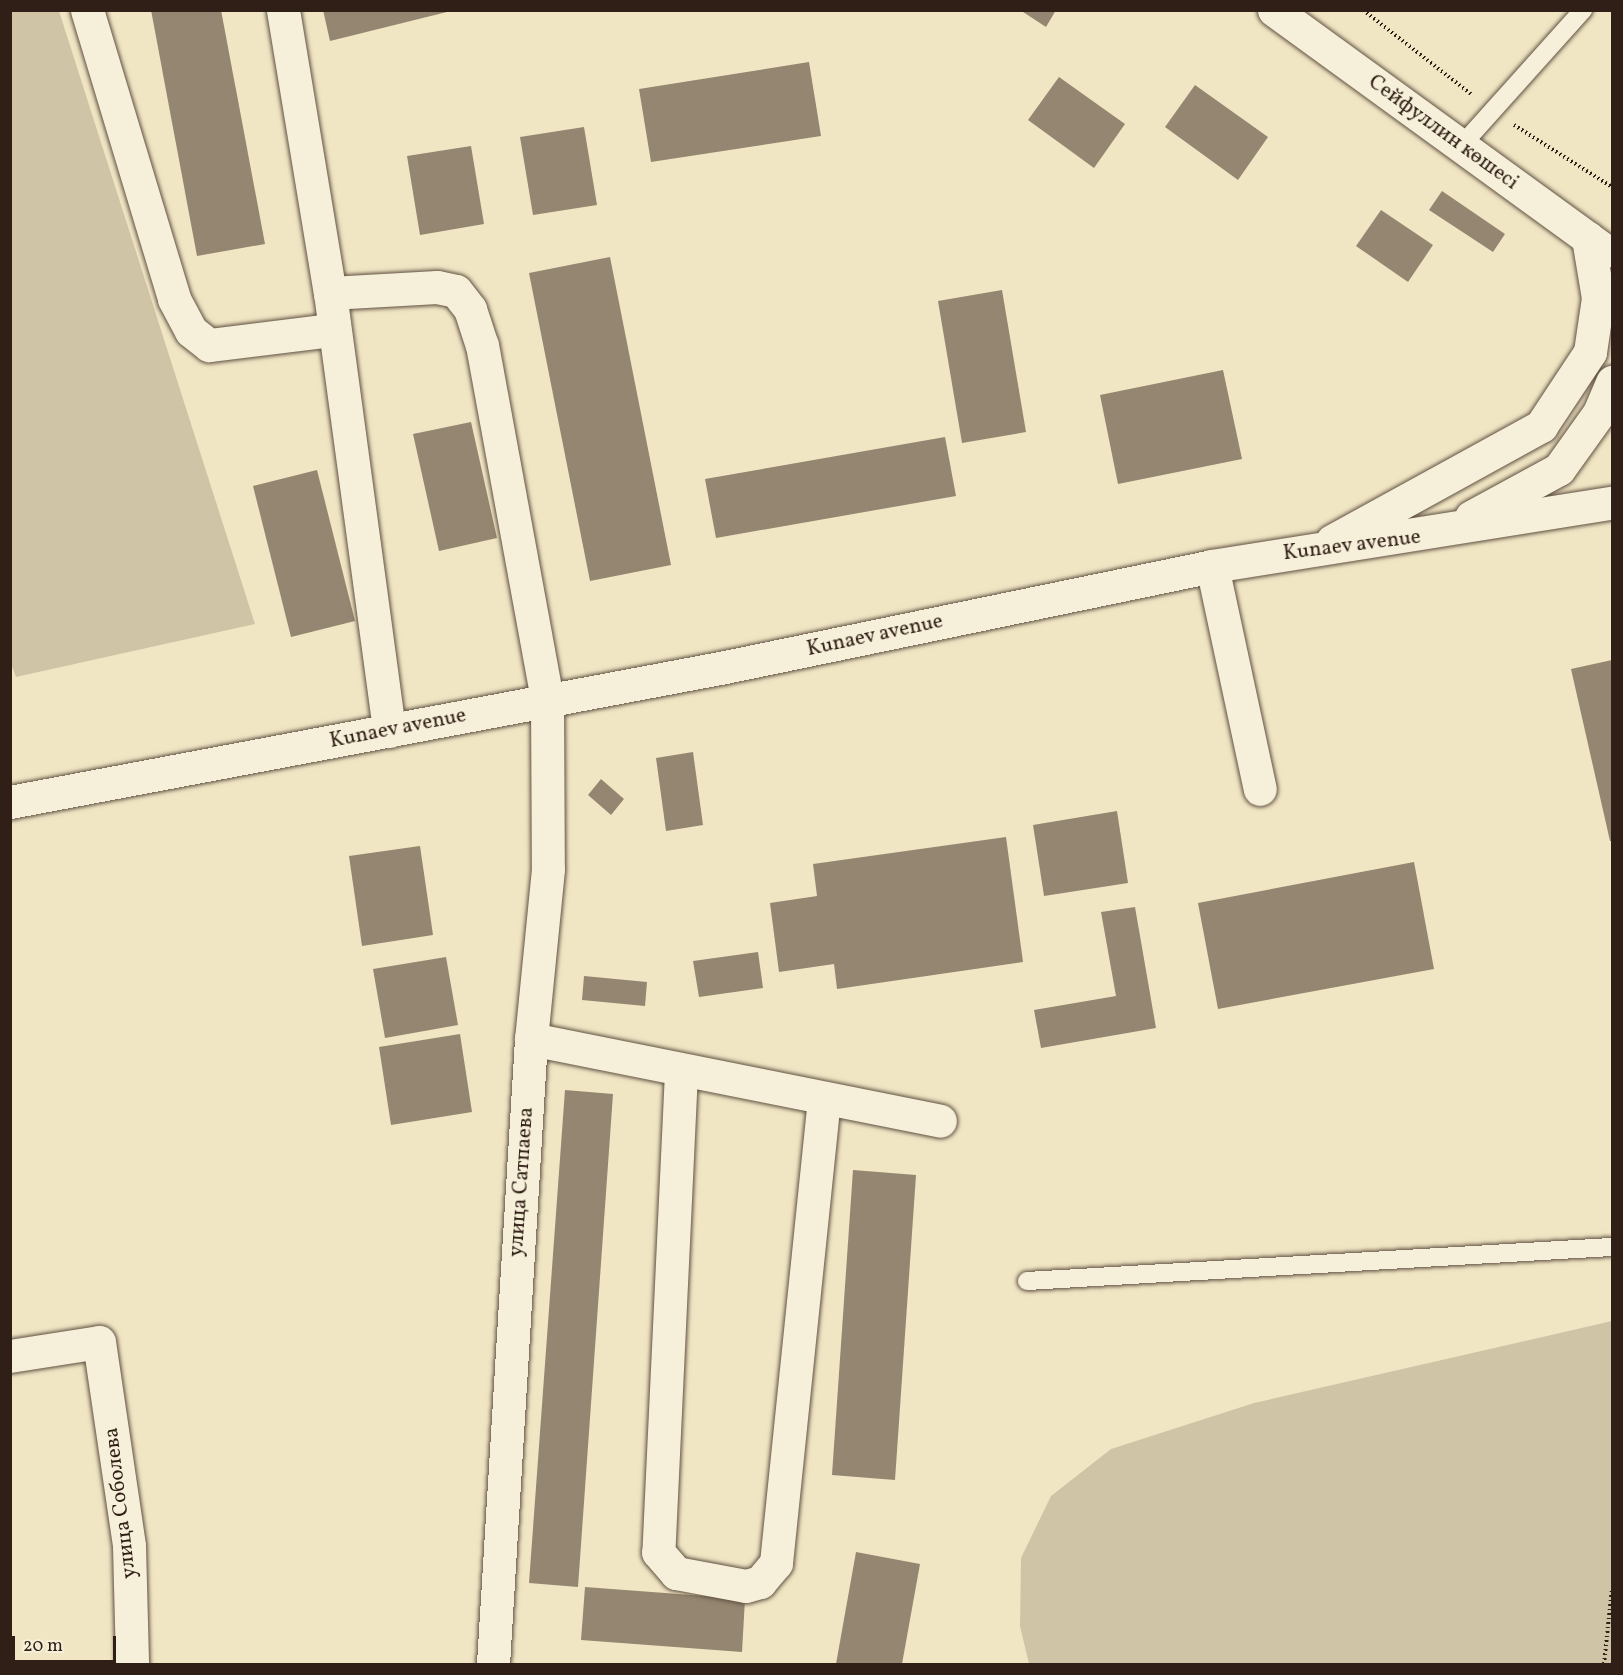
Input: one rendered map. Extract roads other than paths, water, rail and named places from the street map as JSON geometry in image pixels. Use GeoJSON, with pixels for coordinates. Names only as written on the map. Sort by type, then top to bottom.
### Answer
{"type":"FeatureCollection","features":[{"type":"Feature","properties":{"kind":"street"},"geometry":{"type":"LineString","coordinates":[[87,10],[174,299],[191,331],[209,345],[331,330]]}},
{"type":"Feature","properties":{"kind":"street"},"geometry":{"type":"LineString","coordinates":[[283,10],[330,294],[331,330],[389,731]]}},
{"type":"Feature","properties":{"kind":"street","name":"Сейфуллин көшесі"},"geometry":{"type":"LineString","coordinates":[[1274,10],[1600,247]]}},
{"type":"Feature","properties":{"kind":"street"},"geometry":{"type":"LineString","coordinates":[[1318,548],[1541,426],[1590,352],[1598,298],[1600,247]]}},
{"type":"Feature","properties":{"kind":"street","name":"улица Сатпаева"},"geometry":{"type":"LineString","coordinates":[[330,294],[437,287],[456,291],[470,309],[482,345],[548,700],[548,869],[531,1039],[493,1665]]}},
{"type":"Feature","properties":{"kind":"street"},"geometry":{"type":"LineString","coordinates":[[1434,535],[1559,469],[1599,413],[1612,382]]}},
{"type":"Feature","properties":{"kind":"street","name":"Kunaev avenue"},"geometry":{"type":"LineString","coordinates":[[21,800],[548,700],[1212,566],[1318,548],[1434,535],[1612,503]]}},
{"type":"Feature","properties":{"kind":"street"},"geometry":{"type":"LineString","coordinates":[[1212,566],[1260,789]]}},
{"type":"Feature","properties":{"kind":"street"},"geometry":{"type":"LineString","coordinates":[[531,1039],[681,1072],[940,1121]]}},
{"type":"Feature","properties":{"kind":"street"},"geometry":{"type":"LineString","coordinates":[[681,1072],[658,1552],[676,1573],[746,1586],[760,1582],[776,1563],[824,1098]]}},
{"type":"Feature","properties":{"kind":"street","name":"улица Соболева"},"geometry":{"type":"LineString","coordinates":[[10,1356],[99,1342],[129,1546],[132,1665]]}},
{"type":"Feature","properties":{"kind":"lane"},"geometry":{"type":"LineString","coordinates":[[1461,146],[1583,10]]}},
{"type":"Feature","properties":{"kind":"lane"},"geometry":{"type":"LineString","coordinates":[[1027,1281],[1612,1247]]}}]}
